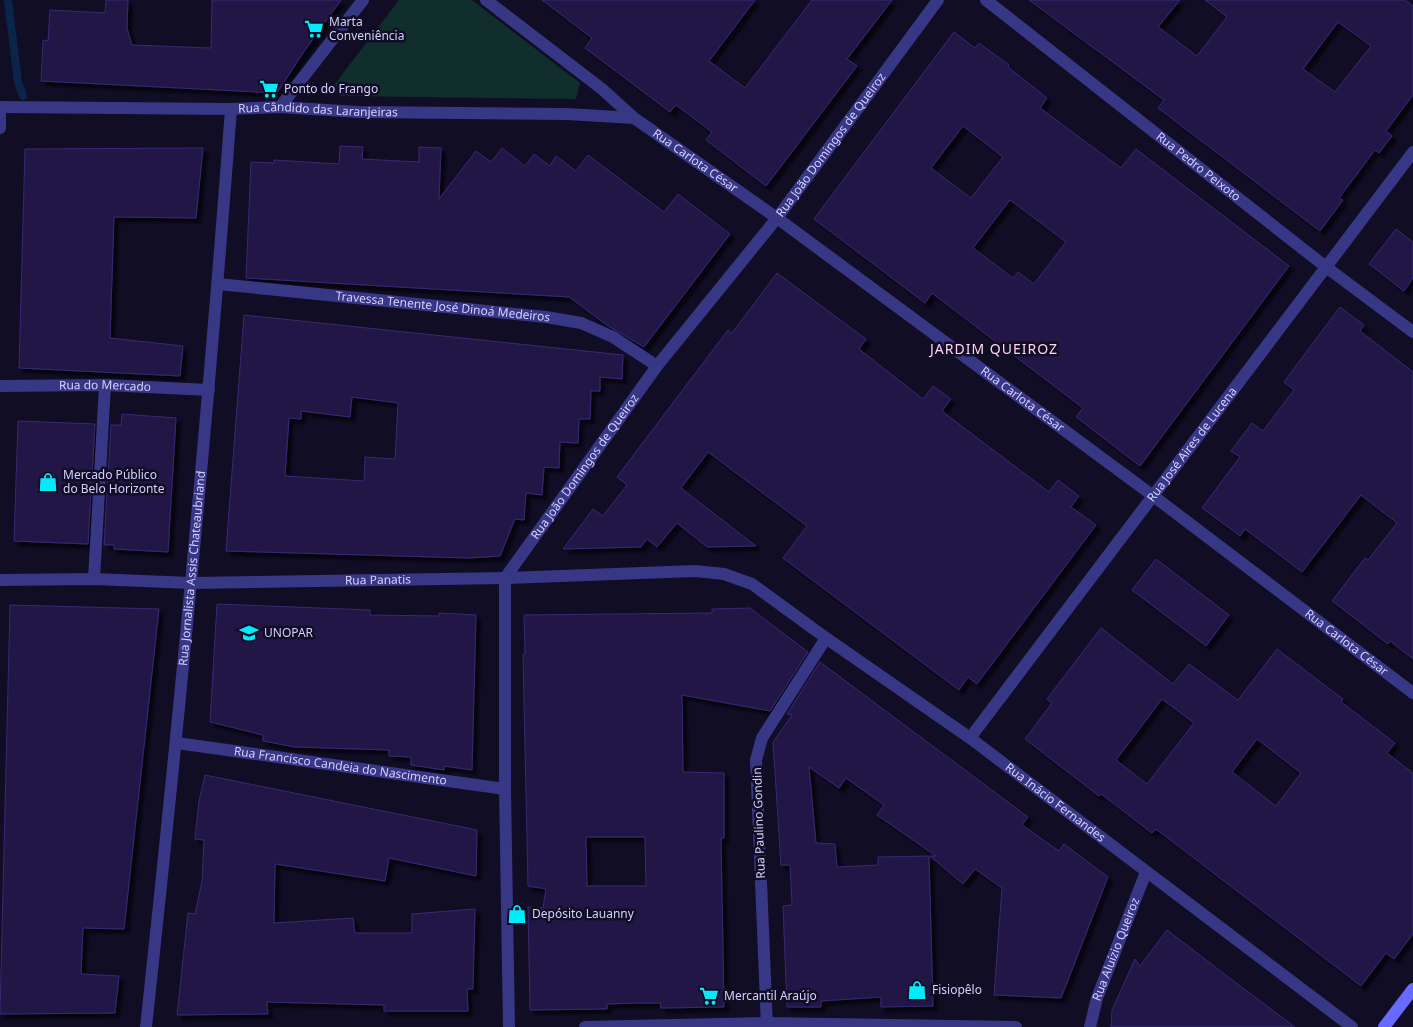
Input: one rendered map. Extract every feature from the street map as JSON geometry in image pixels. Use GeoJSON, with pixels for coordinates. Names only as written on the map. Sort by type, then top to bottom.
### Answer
{"type":"FeatureCollection","features":[{"type":"Feature","properties":{"kind":"main road"},"geometry":{"type":"LineString","coordinates":[[1384,1027],[1413,989]]}},
{"type":"Feature","properties":{"kind":"street"},"geometry":{"type":"LineString","coordinates":[[280,107],[363,0]]}},
{"type":"Feature","properties":{"kind":"street","name":"Rua Carlota César"},"geometry":{"type":"LineString","coordinates":[[486,0],[602,89],[634,118],[777,218],[1152,496],[1413,693]]}},
{"type":"Feature","properties":{"kind":"street","name":"Rua João Domingos de Queiroz"},"geometry":{"type":"LineString","coordinates":[[505,578],[657,366],[777,218],[938,0]]}},
{"type":"Feature","properties":{"kind":"street","name":"Rua Pedro Peixoto"},"geometry":{"type":"LineString","coordinates":[[986,0],[1326,267],[1413,332]]}},
{"type":"Feature","properties":{"kind":"street"},"geometry":{"type":"LineString","coordinates":[[0,107],[0,128]]}},
{"type":"Feature","properties":{"kind":"street","name":"Rua Cândido das Laranjeiras"},"geometry":{"type":"LineString","coordinates":[[0,107],[231,109],[280,107],[359,112],[567,114],[634,118]]}},
{"type":"Feature","properties":{"kind":"street","name":"Rua Jornalista Assis Chateaubriand"},"geometry":{"type":"LineString","coordinates":[[146,1027],[177,743],[209,390],[231,109]]}},
{"type":"Feature","properties":{"kind":"street","name":"Rua José Aires de Lucena"},"geometry":{"type":"LineString","coordinates":[[970,738],[1413,152]]}},
{"type":"Feature","properties":{"kind":"street","name":"Travessa Tenente José Dinoá Medeiros"},"geometry":{"type":"LineString","coordinates":[[218,284],[546,318],[581,324],[613,337],[657,366]]}},
{"type":"Feature","properties":{"kind":"street","name":"Rua do Mercado"},"geometry":{"type":"LineString","coordinates":[[0,386],[105,386],[209,390]]}},
{"type":"Feature","properties":{"kind":"street"},"geometry":{"type":"LineString","coordinates":[[94,579],[105,386]]}},
{"type":"Feature","properties":{"kind":"street","name":"Rua Panatis"},"geometry":{"type":"LineString","coordinates":[[0,580],[94,579],[191,583],[505,578],[695,571],[724,574],[752,584]]}},
{"type":"Feature","properties":{"kind":"street"},"geometry":{"type":"LineString","coordinates":[[505,578],[504,789],[509,1027]]}},
{"type":"Feature","properties":{"kind":"street","name":"Rua Inácio Fernandes"},"geometry":{"type":"LineString","coordinates":[[752,584],[970,738],[1352,1027]]}},
{"type":"Feature","properties":{"kind":"street","name":"Rua Paulino Gondin"},"geometry":{"type":"LineString","coordinates":[[767,1025],[757,751],[762,738],[826,638]]}},
{"type":"Feature","properties":{"kind":"street","name":"Rua Francisco Candeia do Nascimento"},"geometry":{"type":"LineString","coordinates":[[177,743],[504,789]]}},
{"type":"Feature","properties":{"kind":"street","name":"Rua Aluízio Queiroz"},"geometry":{"type":"LineString","coordinates":[[1090,1027],[1097,998],[1146,872]]}},
{"type":"Feature","properties":{"kind":"street"},"geometry":{"type":"LineString","coordinates":[[585,1027],[767,1025],[1016,1027]]}},
{"type":"Feature","properties":{"kind":"green space"},"geometry":{"type":"Polygon","coordinates":[[[399,0],[472,0],[580,83],[576,99],[340,96],[334,85],[399,0]]]}},
{"type":"Feature","properties":{"kind":"building"},"geometry":{"type":"Polygon","coordinates":[[[106,0],[128,0],[127,28],[132,45],[211,48],[212,0],[341,0],[277,93],[41,81],[43,40],[48,41],[50,10],[105,13],[106,0]]]}},
{"type":"Feature","properties":{"kind":"building"},"geometry":{"type":"Polygon","coordinates":[[[542,0],[755,0],[709,61],[745,88],[812,0],[892,0],[847,59],[857,66],[766,186],[706,140],[712,132],[676,105],[670,112],[585,48],[592,38],[542,0]]]}},
{"type":"Feature","properties":{"kind":"building"},"geometry":{"type":"Polygon","coordinates":[[[1029,0],[1180,0],[1158,27],[1197,56],[1227,17],[1205,0],[1405,0],[1413,6],[1413,95],[1386,131],[1392,136],[1379,153],[1375,150],[1339,198],[1343,200],[1320,231],[1158,108],[1164,100],[1029,0]],[[1338,22],[1303,69],[1335,92],[1371,46],[1338,22]]]}},
{"type":"Feature","properties":{"kind":"building"},"geometry":{"type":"Polygon","coordinates":[[[954,32],[975,48],[979,43],[1009,65],[1008,67],[1047,98],[1040,108],[1121,168],[1136,149],[1289,266],[1140,466],[1076,417],[1083,408],[932,293],[925,303],[814,219],[954,32]],[[963,126],[931,168],[971,198],[1003,157],[963,126]],[[1010,200],[973,248],[1013,278],[1018,272],[1034,284],[1066,242],[1010,200]]]}},
{"type":"Feature","properties":{"kind":"building"},"geometry":{"type":"Polygon","coordinates":[[[340,146],[363,147],[362,159],[419,162],[419,147],[441,148],[439,199],[476,151],[491,162],[502,148],[525,166],[534,154],[550,166],[556,156],[576,171],[588,155],[664,212],[678,194],[730,234],[644,347],[608,326],[569,297],[246,278],[251,162],[274,163],[274,160],[339,164],[340,146]]]}},
{"type":"Feature","properties":{"kind":"building"},"geometry":{"type":"Polygon","coordinates":[[[203,148],[196,218],[114,217],[110,338],[183,346],[180,376],[19,368],[25,149],[203,148]]]}},
{"type":"Feature","properties":{"kind":"building"},"geometry":{"type":"Polygon","coordinates":[[[1396,229],[1413,242],[1413,278],[1404,291],[1369,264],[1396,229]]]}},
{"type":"Feature","properties":{"kind":"building"},"geometry":{"type":"Polygon","coordinates":[[[777,273],[866,339],[859,349],[923,399],[933,386],[951,399],[942,411],[964,428],[1049,492],[1058,480],[1079,496],[1071,507],[1096,525],[977,684],[968,677],[959,690],[783,558],[807,526],[708,452],[681,488],[756,546],[707,547],[677,523],[657,547],[647,539],[641,547],[563,549],[593,509],[603,516],[627,485],[617,477],[728,330],[732,333],[777,273]]]}},
{"type":"Feature","properties":{"kind":"building"},"geometry":{"type":"Polygon","coordinates":[[[1340,307],[1364,325],[1360,331],[1413,372],[1413,659],[1390,641],[1388,644],[1332,601],[1365,558],[1368,560],[1397,523],[1361,495],[1302,572],[1245,529],[1240,536],[1202,508],[1240,457],[1231,451],[1252,423],[1263,431],[1294,390],[1284,382],[1340,307]]]}},
{"type":"Feature","properties":{"kind":"building"},"geometry":{"type":"Polygon","coordinates":[[[244,315],[623,355],[622,379],[600,377],[600,391],[591,391],[590,419],[579,419],[578,443],[560,442],[559,468],[544,467],[542,495],[526,493],[524,520],[515,519],[500,556],[469,558],[226,551],[244,315]],[[352,397],[350,417],[301,411],[301,419],[289,418],[285,476],[364,481],[365,457],[395,459],[398,403],[352,397]]]}},
{"type":"Feature","properties":{"kind":"building"},"geometry":{"type":"Polygon","coordinates":[[[122,414],[176,418],[168,552],[114,549],[114,545],[104,545],[111,425],[121,425],[122,414]]]}},
{"type":"Feature","properties":{"kind":"building","name":"Mercado Público do Belo Horizonte"},"geometry":{"type":"Polygon","coordinates":[[[18,421],[95,424],[88,544],[14,541],[18,421]]]}},
{"type":"Feature","properties":{"kind":"building"},"geometry":{"type":"Polygon","coordinates":[[[1156,559],[1229,615],[1206,646],[1132,590],[1156,559]]]}},
{"type":"Feature","properties":{"kind":"building"},"geometry":{"type":"Polygon","coordinates":[[[217,604],[370,610],[370,615],[439,616],[439,613],[476,615],[472,770],[444,766],[444,770],[411,765],[411,757],[389,756],[389,750],[295,747],[263,741],[263,735],[210,722],[217,604]]]}},
{"type":"Feature","properties":{"kind":"building"},"geometry":{"type":"Polygon","coordinates":[[[10,605],[159,609],[124,929],[83,928],[81,974],[119,976],[115,1013],[0,1014],[10,605]]]}},
{"type":"Feature","properties":{"kind":"building"},"geometry":{"type":"Polygon","coordinates":[[[750,608],[808,652],[770,711],[682,695],[683,772],[724,773],[724,838],[721,838],[724,1007],[661,1008],[660,1003],[636,1003],[607,1004],[607,1009],[530,1010],[528,907],[543,908],[546,889],[528,886],[523,654],[525,654],[524,615],[712,613],[712,609],[750,608]],[[586,837],[587,886],[646,886],[645,837],[586,837]]]}},
{"type":"Feature","properties":{"kind":"building"},"geometry":{"type":"Polygon","coordinates":[[[1101,628],[1173,684],[1189,664],[1238,700],[1277,649],[1343,699],[1341,702],[1395,743],[1387,753],[1413,773],[1413,934],[1394,959],[1386,953],[1361,986],[1156,829],[1152,833],[1101,794],[1099,796],[1025,739],[1052,703],[1047,699],[1101,628]],[[1162,699],[1116,760],[1147,784],[1194,723],[1162,699]],[[1257,739],[1232,772],[1276,806],[1301,773],[1257,739]]]}},
{"type":"Feature","properties":{"kind":"building"},"geometry":{"type":"Polygon","coordinates":[[[820,662],[1028,817],[1022,825],[1059,851],[1064,844],[1108,877],[1061,998],[994,995],[1002,888],[975,869],[963,884],[930,856],[936,856],[877,815],[884,805],[846,778],[839,788],[809,767],[816,843],[835,844],[837,867],[878,865],[878,857],[929,856],[933,1006],[881,1007],[881,997],[821,1001],[821,1007],[787,1007],[783,906],[792,905],[790,865],[781,865],[773,742],[792,715],[787,714],[820,662]]]}},
{"type":"Feature","properties":{"kind":"building"},"geometry":{"type":"Polygon","coordinates":[[[205,775],[477,830],[476,876],[389,858],[385,881],[275,864],[274,923],[353,918],[355,933],[412,933],[412,914],[475,909],[473,989],[467,989],[468,1011],[384,1011],[384,1005],[267,1002],[268,1014],[177,1015],[188,913],[195,914],[202,881],[204,840],[195,839],[199,801],[205,775]]]}},
{"type":"Feature","properties":{"kind":"building"},"geometry":{"type":"Polygon","coordinates":[[[1167,930],[1295,1027],[1111,1027],[1112,1010],[1135,959],[1140,966],[1167,930]]]}},
{"type":"Feature","properties":{"kind":"waterway"},"geometry":{"type":"LineString","coordinates":[[8,0],[18,82],[23,96]]}},
{"type":"Feature","properties":{"kind":"place","name":"Marta Conveniência"},"geometry":{"type":"Point","coordinates":[314,29]}},
{"type":"Feature","properties":{"kind":"place","name":"Ponto do Frango"},"geometry":{"type":"Point","coordinates":[269,89]}},
{"type":"Feature","properties":{"kind":"place","name":"Mercado Público do Belo Horizonte"},"geometry":{"type":"Point","coordinates":[48,482]}},
{"type":"Feature","properties":{"kind":"place","name":"UNOPAR"},"geometry":{"type":"Point","coordinates":[249,633]}},
{"type":"Feature","properties":{"kind":"place","name":"Depósito Lauanny"},"geometry":{"type":"Point","coordinates":[517,914]}},
{"type":"Feature","properties":{"kind":"place","name":"Fisiopêlo"},"geometry":{"type":"Point","coordinates":[917,990]}},
{"type":"Feature","properties":{"kind":"place","name":"Mercantil Araújo"},"geometry":{"type":"Point","coordinates":[709,996]}},
{"type":"Feature","properties":{"kind":"district","name":"JARDIM QUEIROZ"},"geometry":{"type":"Point","coordinates":[994,349]}}]}
